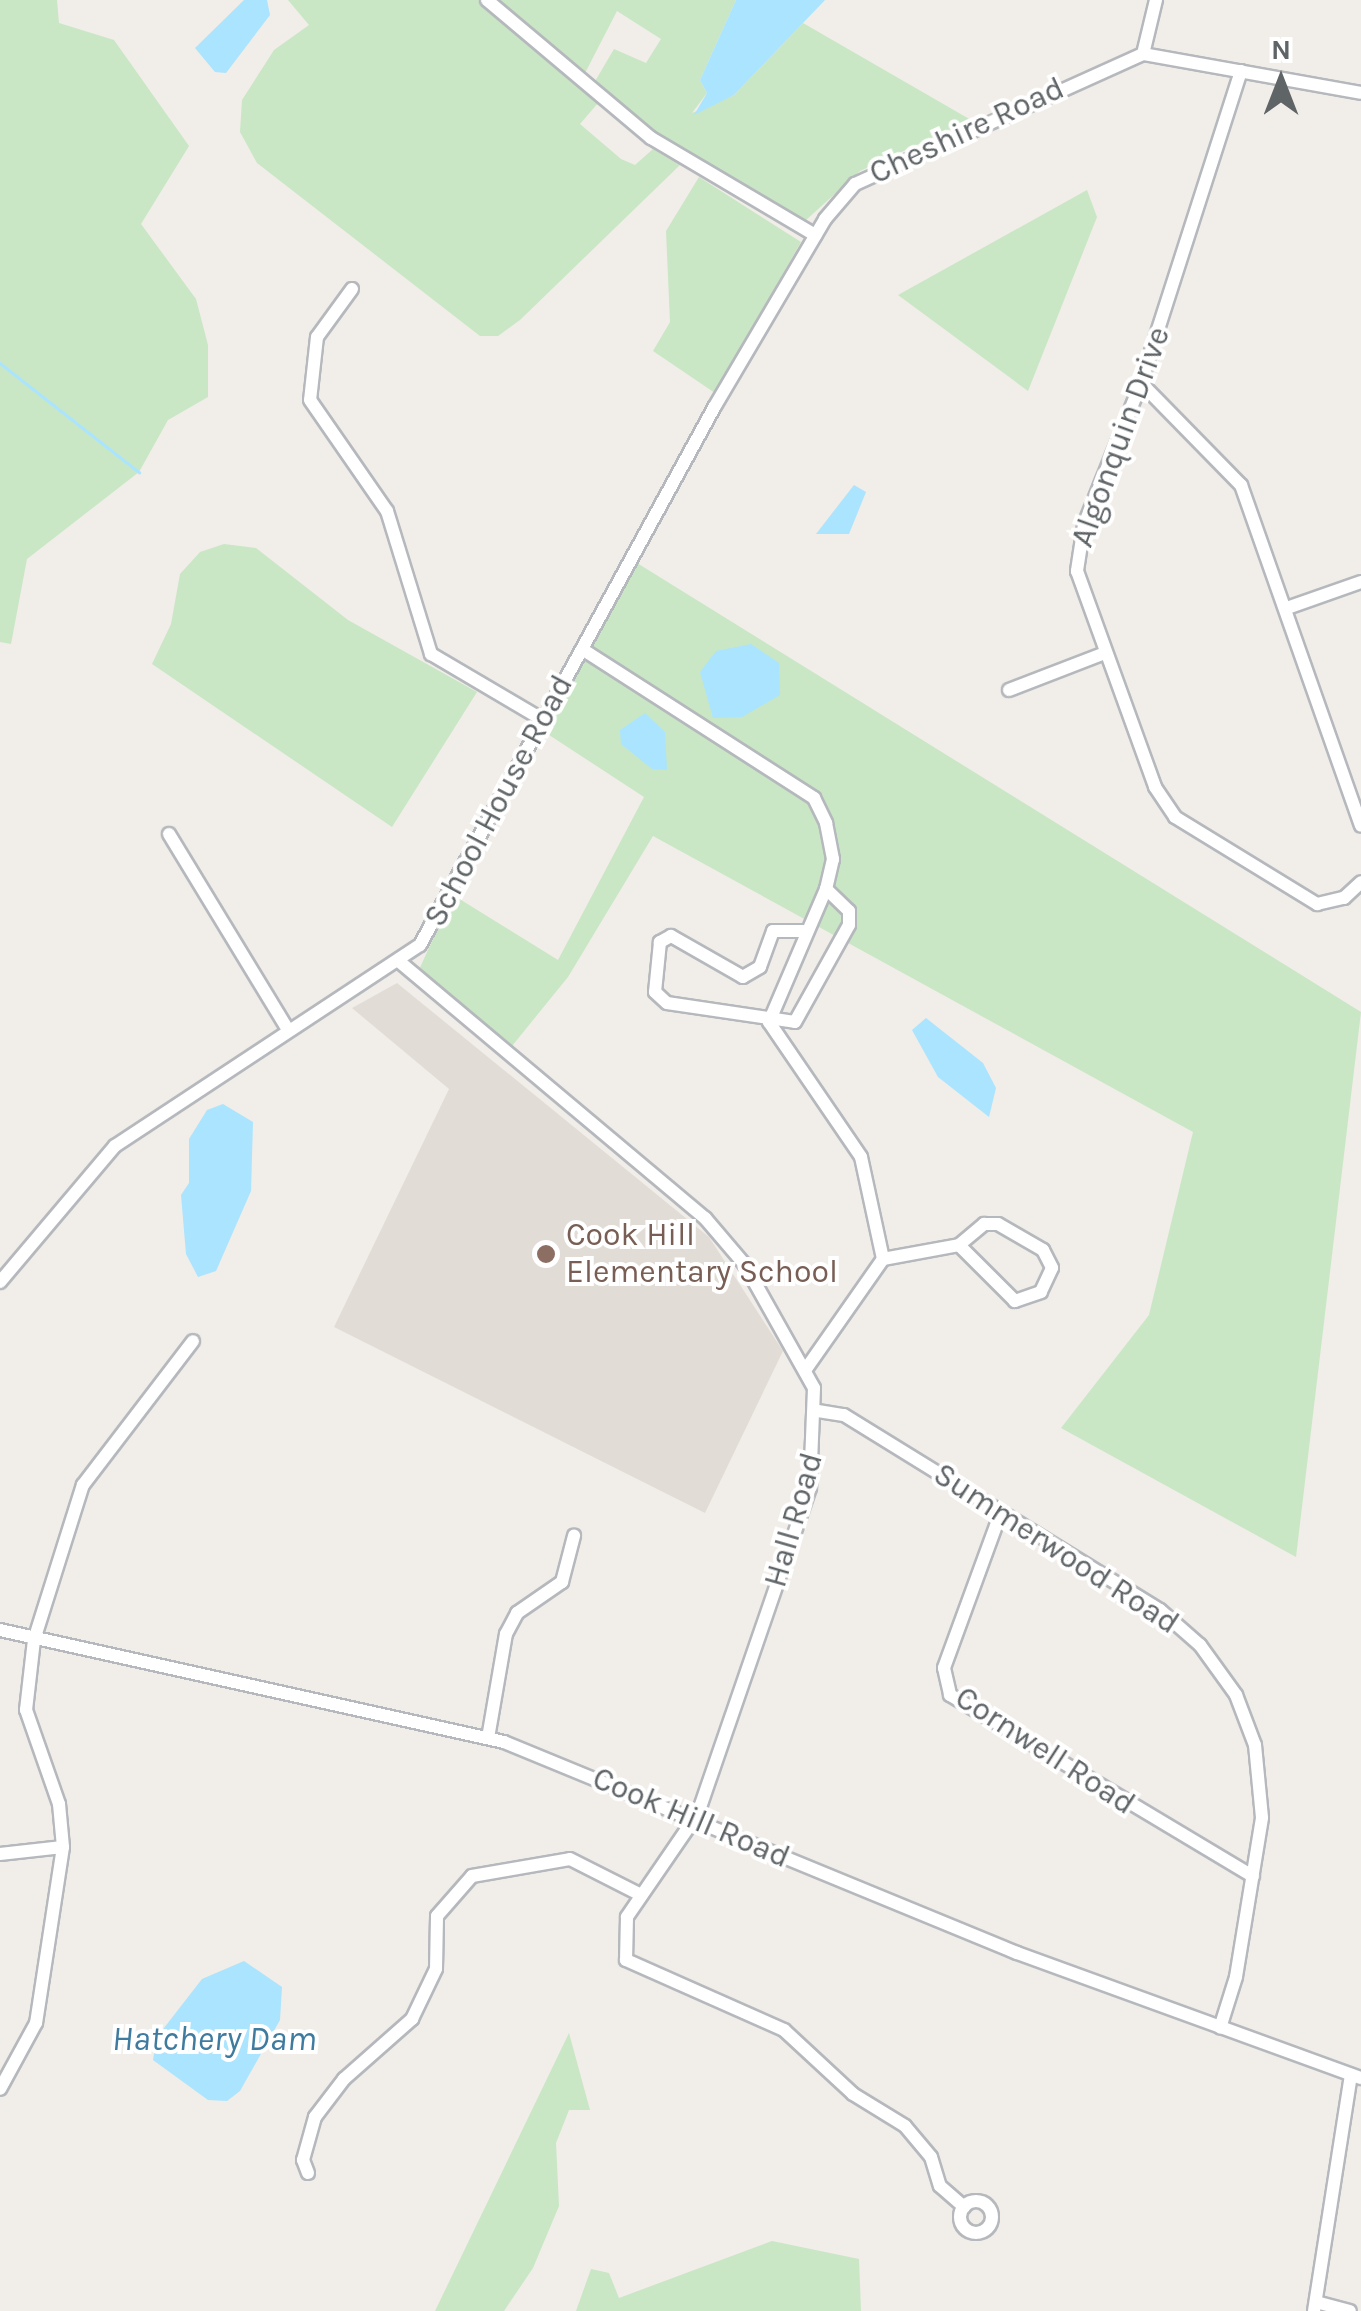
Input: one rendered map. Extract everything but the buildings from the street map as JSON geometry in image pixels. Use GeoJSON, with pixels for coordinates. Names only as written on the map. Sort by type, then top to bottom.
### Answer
{"type":"FeatureCollection","features":[{"type":"Feature","properties":{"kind":"street"},"geometry":{"type":"LineString","coordinates":[[486,0],[651,138],[815,236]]}},
{"type":"Feature","properties":{"kind":"street"},"geometry":{"type":"LineString","coordinates":[[1156,0],[1144,54],[1361,93]]}},
{"type":"Feature","properties":{"kind":"street","name":"Cheshire Road"},"geometry":{"type":"LineString","coordinates":[[815,236],[843,195],[875,172],[1144,54]]}},
{"type":"Feature","properties":{"kind":"street","name":"Algonquin Drive"},"geometry":{"type":"LineString","coordinates":[[1240,70],[1141,384],[1077,551],[1105,653],[1155,787],[1175,816],[1317,904],[1344,898],[1361,882]]}},
{"type":"Feature","properties":{"kind":"street","name":"School House Road"},"geometry":{"type":"LineString","coordinates":[[0,1282],[115,1146],[288,1030],[401,963],[440,914],[582,648],[815,236]]}},
{"type":"Feature","properties":{"kind":"street"},"geometry":{"type":"LineString","coordinates":[[352,289],[316,337],[310,400],[388,511],[431,654],[543,720]]}},
{"type":"Feature","properties":{"kind":"street"},"geometry":{"type":"LineString","coordinates":[[1141,384],[1241,485],[1361,826]]}},
{"type":"Feature","properties":{"kind":"street"},"geometry":{"type":"LineString","coordinates":[[1287,608],[1361,582]]}},
{"type":"Feature","properties":{"kind":"street"},"geometry":{"type":"LineString","coordinates":[[582,648],[814,798],[833,859],[826,889],[803,931],[769,1022]]}},
{"type":"Feature","properties":{"kind":"street"},"geometry":{"type":"LineString","coordinates":[[1009,690],[1105,653]]}},
{"type":"Feature","properties":{"kind":"street"},"geometry":{"type":"LineString","coordinates":[[169,834],[288,1030]]}},
{"type":"Feature","properties":{"kind":"street"},"geometry":{"type":"LineString","coordinates":[[803,931],[772,931],[760,967],[743,977],[682,941],[660,942],[654,992],[667,1003],[742,1010],[769,1022],[795,1022],[849,925],[850,911],[826,889]]}},
{"type":"Feature","properties":{"kind":"street","name":"Hall Road"},"geometry":{"type":"LineString","coordinates":[[401,963],[705,1218],[745,1266],[806,1368],[818,1412],[810,1488],[695,1819],[641,1894],[621,1940],[626,1960],[784,2030],[853,2094],[905,2126],[930,2156],[940,2186],[964,2206]]}},
{"type":"Feature","properties":{"kind":"street"},"geometry":{"type":"LineString","coordinates":[[769,1022],[862,1157],[882,1259]]}},
{"type":"Feature","properties":{"kind":"street"},"geometry":{"type":"LineString","coordinates":[[806,1368],[882,1259],[959,1246],[984,1224],[998,1224],[1044,1250],[1052,1268],[1042,1292],[1016,1300],[959,1246]]}},
{"type":"Feature","properties":{"kind":"street"},"geometry":{"type":"LineString","coordinates":[[0,2089],[36,2023],[63,1847],[59,1804],[26,1710],[34,1640],[83,1485],[193,1341]]}},
{"type":"Feature","properties":{"kind":"street","name":"Summerwood Road"},"geometry":{"type":"LineString","coordinates":[[818,1412],[844,1415],[1160,1610],[1216,1665],[1244,1715],[1259,1769],[1253,1876],[1220,2028]]}},
{"type":"Feature","properties":{"kind":"street","name":"Cornwell Road"},"geometry":{"type":"LineString","coordinates":[[1000,1512],[944,1668],[950,1695],[1253,1876]]}},
{"type":"Feature","properties":{"kind":"street"},"geometry":{"type":"LineString","coordinates":[[488,1738],[506,1634],[518,1613],[562,1582],[574,1536]]}},
{"type":"Feature","properties":{"kind":"street","name":"Cook Hill Road"},"geometry":{"type":"LineString","coordinates":[[0,1630],[488,1738],[1220,2028],[1356,2077]]}},
{"type":"Feature","properties":{"kind":"street"},"geometry":{"type":"LineString","coordinates":[[0,1854],[63,1847]]}},
{"type":"Feature","properties":{"kind":"street"},"geometry":{"type":"LineString","coordinates":[[308,2173],[303,2160],[315,2118],[344,2080],[412,2020],[436,1969],[437,1916],[472,1876],[570,1859],[641,1894]]}},
{"type":"Feature","properties":{"kind":"street"},"geometry":{"type":"LineString","coordinates":[[1350,2311],[1315,2306],[1356,2077]]}},
{"type":"Feature","properties":{"kind":"shaded area","name":"Cook Hill Elementary School"},"geometry":{"type":"Polygon","coordinates":[[[397,983],[709,1237],[783,1351],[705,1513],[334,1327],[449,1089],[352,1008],[397,983]]]}},
{"type":"Feature","properties":{"kind":"green space"},"geometry":{"type":"Polygon","coordinates":[[[0,0],[57,0],[59,23],[114,40],[189,146],[141,224],[196,299],[208,345],[208,397],[168,420],[139,472],[27,559],[11,644],[0,642],[0,0]]]}},
{"type":"Feature","properties":{"kind":"green space"},"geometry":{"type":"Polygon","coordinates":[[[288,0],[478,0],[598,103],[580,124],[621,159],[635,165],[653,149],[680,165],[520,320],[498,336],[480,336],[257,163],[240,132],[242,100],[274,50],[309,25],[288,0]]]}},
{"type":"Feature","properties":{"kind":"green space"},"geometry":{"type":"Polygon","coordinates":[[[499,0],[736,0],[700,80],[707,93],[692,113],[734,95],[803,23],[971,120],[860,171],[805,221],[653,131],[594,83],[614,49],[646,63],[661,39],[617,11],[584,75],[499,0]]]}},
{"type":"Feature","properties":{"kind":"green space"},"geometry":{"type":"Polygon","coordinates":[[[699,177],[801,242],[715,393],[653,351],[670,322],[666,231],[699,177]]]}},
{"type":"Feature","properties":{"kind":"green space"},"geometry":{"type":"Polygon","coordinates":[[[1087,190],[1097,217],[1028,391],[898,295],[1087,190]]]}},
{"type":"Feature","properties":{"kind":"green space"},"geometry":{"type":"Polygon","coordinates":[[[224,544],[256,548],[348,620],[477,692],[392,827],[152,664],[171,624],[180,574],[200,552],[224,544]]]}},
{"type":"Feature","properties":{"kind":"green space"},"geometry":{"type":"Polygon","coordinates":[[[637,563],[1361,1012],[1296,1557],[1061,1428],[1149,1315],[1193,1132],[653,836],[568,977],[512,1046],[418,972],[453,895],[558,960],[644,797],[543,731],[637,563]]]}},
{"type":"Feature","properties":{"kind":"green space"},"geometry":{"type":"Polygon","coordinates":[[[569,2033],[590,2110],[569,2110],[556,2143],[559,2206],[533,2268],[504,2311],[435,2311],[569,2033]]]}},
{"type":"Feature","properties":{"kind":"green space"},"geometry":{"type":"Polygon","coordinates":[[[772,2241],[859,2259],[861,2311],[576,2311],[591,2269],[609,2273],[619,2298],[772,2241]]]}},
{"type":"Feature","properties":{"kind":"water"},"geometry":{"type":"Polygon","coordinates":[[[244,0],[267,0],[270,15],[226,73],[215,72],[195,48],[244,0]]]}},
{"type":"Feature","properties":{"kind":"water"},"geometry":{"type":"Polygon","coordinates":[[[736,0],[825,0],[734,95],[694,115],[707,93],[700,80],[736,0]]]}},
{"type":"Feature","properties":{"kind":"water"},"geometry":{"type":"Polygon","coordinates":[[[854,485],[866,492],[849,534],[816,534],[854,485]]]}},
{"type":"Feature","properties":{"kind":"water"},"geometry":{"type":"Polygon","coordinates":[[[751,644],[779,663],[780,695],[742,717],[713,718],[700,672],[716,651],[751,644]]]}},
{"type":"Feature","properties":{"kind":"water"},"geometry":{"type":"Polygon","coordinates":[[[645,713],[665,732],[667,770],[652,769],[621,744],[620,730],[645,713]]]}},
{"type":"Feature","properties":{"kind":"water"},"geometry":{"type":"Polygon","coordinates":[[[926,1018],[983,1063],[996,1088],[989,1117],[938,1077],[912,1030],[926,1018]]]}},
{"type":"Feature","properties":{"kind":"water"},"geometry":{"type":"Polygon","coordinates":[[[223,1104],[253,1122],[251,1191],[216,1271],[198,1277],[186,1254],[181,1195],[189,1183],[189,1139],[207,1110],[223,1104]]]}},
{"type":"Feature","properties":{"kind":"water","name":"Hatchery Dam"},"geometry":{"type":"Polygon","coordinates":[[[244,1961],[282,1987],[280,2020],[240,2091],[227,2101],[208,2100],[153,2060],[157,2037],[202,1979],[244,1961]]]}},
{"type":"Feature","properties":{"kind":"waterway"},"geometry":{"type":"LineString","coordinates":[[0,363],[139,472]]}},
{"type":"Feature","properties":{"kind":"place","name":"Cook Hill Elementary School"},"geometry":{"type":"Point","coordinates":[546,1254]}}]}
